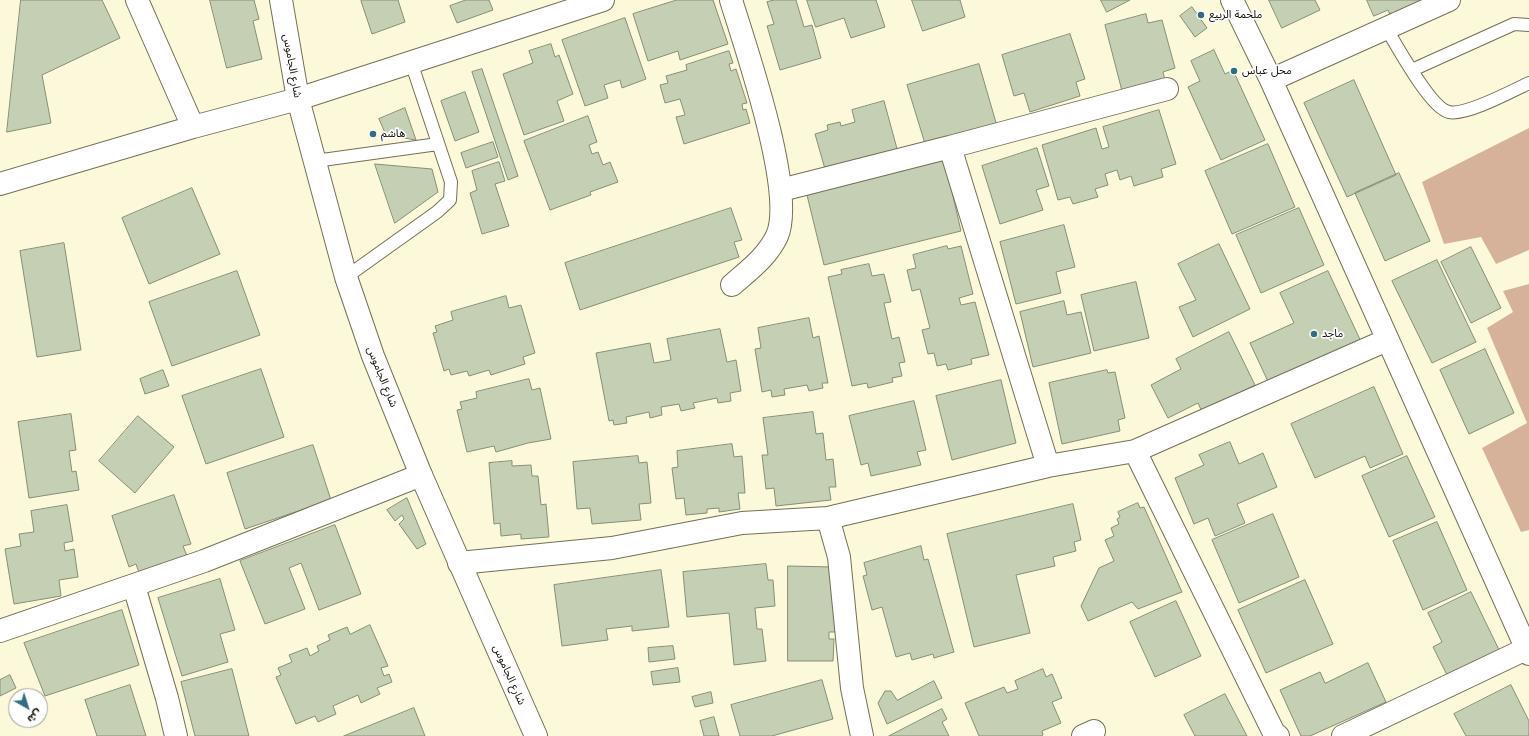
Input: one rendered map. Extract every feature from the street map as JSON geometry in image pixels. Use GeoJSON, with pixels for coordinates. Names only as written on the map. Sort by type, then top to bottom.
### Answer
{"type":"FeatureCollection","features":[{"type":"Feature","properties":{"kind":"street"},"geometry":{"type":"LineString","coordinates":[[137,0],[193,127]]}},
{"type":"Feature","properties":{"kind":"street","name":"شارع الجاموس"},"geometry":{"type":"LineString","coordinates":[[282,0],[298,99],[346,276],[373,356],[421,475],[536,736]]}},
{"type":"Feature","properties":{"kind":"street"},"geometry":{"type":"LineString","coordinates":[[0,184],[193,127],[298,99],[603,0]]}},
{"type":"Feature","properties":{"kind":"street"},"geometry":{"type":"LineString","coordinates":[[731,0],[762,104],[781,190],[777,235],[765,256],[732,285]]}},
{"type":"Feature","properties":{"kind":"street"},"geometry":{"type":"LineString","coordinates":[[1232,0],[1271,80],[1528,651],[1342,736]]}},
{"type":"Feature","properties":{"kind":"street"},"geometry":{"type":"LineString","coordinates":[[1271,80],[1449,0]]}},
{"type":"Feature","properties":{"kind":"street"},"geometry":{"type":"LineString","coordinates":[[781,190],[1167,89]]}},
{"type":"Feature","properties":{"kind":"street"},"geometry":{"type":"LineString","coordinates":[[950,147],[1048,466]]}},
{"type":"Feature","properties":{"kind":"street"},"geometry":{"type":"LineString","coordinates":[[459,563],[612,548],[742,523],[828,518],[1048,466],[1135,451],[1387,340]]}},
{"type":"Feature","properties":{"kind":"street"},"geometry":{"type":"LineString","coordinates":[[1135,451],[1274,733],[1278,736]]}},
{"type":"Feature","properties":{"kind":"street"},"geometry":{"type":"LineString","coordinates":[[0,631],[134,586],[268,537],[421,475]]}},
{"type":"Feature","properties":{"kind":"street"},"geometry":{"type":"LineString","coordinates":[[828,518],[839,557],[852,688],[862,736]]}},
{"type":"Feature","properties":{"kind":"street"},"geometry":{"type":"LineString","coordinates":[[134,586],[167,698],[176,736]]}},
{"type":"Feature","properties":{"kind":"lane"},"geometry":{"type":"LineString","coordinates":[[1412,70],[1514,24],[1529,25]]}},
{"type":"Feature","properties":{"kind":"lane"},"geometry":{"type":"LineString","coordinates":[[1386,28],[1412,70],[1439,108],[1450,113],[1472,109],[1529,83]]}},
{"type":"Feature","properties":{"kind":"lane"},"geometry":{"type":"LineString","coordinates":[[346,276],[437,212],[450,200],[451,182],[411,62]]}},
{"type":"Feature","properties":{"kind":"lane"},"geometry":{"type":"LineString","coordinates":[[315,161],[438,144]]}},
{"type":"Feature","properties":{"kind":"shaded area"},"geometry":{"type":"Polygon","coordinates":[[[1529,128],[1529,250],[1496,264],[1481,237],[1444,244],[1422,182],[1529,128]]]}},
{"type":"Feature","properties":{"kind":"shaded area"},"geometry":{"type":"Polygon","coordinates":[[[1529,284],[1529,530],[1521,532],[1482,448],[1527,423],[1487,328],[1513,312],[1503,291],[1529,284]]]}},
{"type":"Feature","properties":{"kind":"building"},"geometry":{"type":"Polygon","coordinates":[[[21,0],[102,0],[120,38],[42,75],[51,123],[7,132],[21,0]]]}},
{"type":"Feature","properties":{"kind":"building"},"geometry":{"type":"Polygon","coordinates":[[[210,0],[254,0],[259,19],[253,21],[262,59],[227,68],[210,0]]]}},
{"type":"Feature","properties":{"kind":"building"},"geometry":{"type":"Polygon","coordinates":[[[398,0],[405,22],[372,34],[361,1],[398,0]]]}},
{"type":"Feature","properties":{"kind":"building"},"geometry":{"type":"Polygon","coordinates":[[[466,0],[489,0],[493,10],[457,23],[450,6],[466,0]]]}},
{"type":"Feature","properties":{"kind":"building"},"geometry":{"type":"Polygon","coordinates":[[[677,0],[713,0],[728,44],[680,60],[678,51],[648,61],[633,14],[677,0]]]}},
{"type":"Feature","properties":{"kind":"building"},"geometry":{"type":"Polygon","coordinates":[[[775,0],[796,0],[804,27],[812,25],[821,58],[780,70],[767,26],[774,24],[767,2],[775,0]]]}},
{"type":"Feature","properties":{"kind":"building"},"geometry":{"type":"Polygon","coordinates":[[[807,0],[876,0],[885,27],[851,38],[844,18],[816,27],[807,0]]]}},
{"type":"Feature","properties":{"kind":"building"},"geometry":{"type":"Polygon","coordinates":[[[912,0],[960,0],[965,17],[923,31],[912,0]]]}},
{"type":"Feature","properties":{"kind":"building"},"geometry":{"type":"Polygon","coordinates":[[[1101,0],[1130,0],[1107,12],[1101,0]]]}},
{"type":"Feature","properties":{"kind":"building"},"geometry":{"type":"Polygon","coordinates":[[[1269,0],[1315,0],[1320,10],[1282,28],[1269,0]]]}},
{"type":"Feature","properties":{"kind":"building"},"geometry":{"type":"Polygon","coordinates":[[[1367,0],[1430,0],[1391,17],[1388,10],[1374,16],[1367,0]]]}},
{"type":"Feature","properties":{"kind":"building"},"geometry":{"type":"Polygon","coordinates":[[[1192,7],[1207,28],[1195,37],[1180,16],[1192,7]]]}},
{"type":"Feature","properties":{"kind":"building"},"geometry":{"type":"Polygon","coordinates":[[[1146,14],[1148,23],[1162,20],[1175,68],[1163,72],[1165,80],[1122,91],[1105,25],[1146,14]]]}},
{"type":"Feature","properties":{"kind":"building"},"geometry":{"type":"Polygon","coordinates":[[[625,18],[646,79],[622,88],[620,80],[604,85],[608,98],[585,106],[562,40],[625,18]]]}},
{"type":"Feature","properties":{"kind":"building"},"geometry":{"type":"Polygon","coordinates":[[[1070,34],[1085,79],[1076,82],[1080,96],[1030,112],[1024,93],[1014,96],[1002,55],[1070,34]]]}},
{"type":"Feature","properties":{"kind":"building"},"geometry":{"type":"Polygon","coordinates":[[[551,44],[555,57],[559,55],[573,94],[557,101],[564,121],[524,135],[503,74],[533,63],[529,51],[551,44]]]}},
{"type":"Feature","properties":{"kind":"building"},"geometry":{"type":"Polygon","coordinates":[[[1214,50],[1225,74],[1233,70],[1265,140],[1221,160],[1188,87],[1200,81],[1191,61],[1214,50]]]}},
{"type":"Feature","properties":{"kind":"building"},"geometry":{"type":"Polygon","coordinates":[[[729,51],[733,63],[729,64],[731,71],[736,69],[747,103],[742,104],[743,110],[746,109],[750,123],[684,144],[676,117],[685,115],[680,99],[665,103],[660,85],[668,83],[666,76],[687,70],[686,65],[729,51]]]}},
{"type":"Feature","properties":{"kind":"building"},"geometry":{"type":"Polygon","coordinates":[[[979,64],[997,126],[926,147],[907,85],[979,64]]]}},
{"type":"Feature","properties":{"kind":"building"},"geometry":{"type":"Polygon","coordinates":[[[482,69],[518,176],[508,180],[472,72],[482,69]]]}},
{"type":"Feature","properties":{"kind":"building"},"geometry":{"type":"Polygon","coordinates":[[[1354,80],[1396,175],[1347,197],[1304,103],[1354,80]]]}},
{"type":"Feature","properties":{"kind":"building"},"geometry":{"type":"Polygon","coordinates":[[[465,92],[479,132],[455,141],[441,101],[465,92]]]}},
{"type":"Feature","properties":{"kind":"building"},"geometry":{"type":"Polygon","coordinates":[[[884,101],[899,156],[827,176],[815,134],[828,130],[827,125],[840,122],[841,126],[855,122],[852,110],[884,101]]]}},
{"type":"Feature","properties":{"kind":"building"},"geometry":{"type":"Polygon","coordinates":[[[405,108],[416,140],[386,135],[379,119],[405,108]]]}},
{"type":"Feature","properties":{"kind":"building"},"geometry":{"type":"Polygon","coordinates":[[[1159,110],[1176,164],[1161,169],[1163,177],[1134,186],[1131,176],[1120,180],[1117,170],[1105,174],[1108,185],[1095,189],[1098,197],[1073,204],[1070,197],[1058,200],[1042,145],[1096,128],[1102,149],[1109,147],[1103,127],[1159,110]]]}},
{"type":"Feature","properties":{"kind":"building"},"geometry":{"type":"Polygon","coordinates":[[[588,116],[597,142],[589,145],[592,154],[598,152],[603,165],[610,162],[618,182],[590,192],[591,195],[550,210],[524,141],[588,116]]]}},
{"type":"Feature","properties":{"kind":"building"},"geometry":{"type":"Polygon","coordinates":[[[493,142],[498,157],[466,168],[461,153],[493,142]]]}},
{"type":"Feature","properties":{"kind":"building"},"geometry":{"type":"Polygon","coordinates":[[[1268,144],[1295,207],[1232,234],[1205,171],[1268,144]]]}},
{"type":"Feature","properties":{"kind":"building"},"geometry":{"type":"Polygon","coordinates":[[[1037,148],[1049,186],[1036,190],[1043,210],[1000,224],[982,166],[1037,148]]]}},
{"type":"Feature","properties":{"kind":"building"},"geometry":{"type":"Polygon","coordinates":[[[944,157],[961,231],[824,265],[806,191],[944,157]]]}},
{"type":"Feature","properties":{"kind":"building"},"geometry":{"type":"Polygon","coordinates":[[[499,162],[505,181],[495,184],[509,226],[482,234],[470,193],[477,190],[472,171],[499,162]]]}},
{"type":"Feature","properties":{"kind":"building"},"geometry":{"type":"Polygon","coordinates":[[[375,164],[432,169],[438,192],[395,223],[375,164]]]}},
{"type":"Feature","properties":{"kind":"building"},"geometry":{"type":"Polygon","coordinates":[[[1399,173],[1430,241],[1385,261],[1355,193],[1399,173]]]}},
{"type":"Feature","properties":{"kind":"building"},"geometry":{"type":"Polygon","coordinates":[[[192,188],[220,254],[149,284],[122,218],[192,188]]]}},
{"type":"Feature","properties":{"kind":"building"},"geometry":{"type":"Polygon","coordinates":[[[731,208],[742,240],[734,242],[739,257],[580,310],[565,263],[731,208]]]}},
{"type":"Feature","properties":{"kind":"building"},"geometry":{"type":"Polygon","coordinates":[[[1299,208],[1324,265],[1261,293],[1236,235],[1299,208]]]}},
{"type":"Feature","properties":{"kind":"building"},"geometry":{"type":"Polygon","coordinates":[[[1064,225],[1075,267],[1056,272],[1061,293],[1016,304],[1000,242],[1064,225]]]}},
{"type":"Feature","properties":{"kind":"building"},"geometry":{"type":"Polygon","coordinates":[[[64,243],[81,350],[37,357],[20,251],[64,243]]]}},
{"type":"Feature","properties":{"kind":"building"},"geometry":{"type":"Polygon","coordinates":[[[1219,244],[1250,309],[1193,337],[1179,307],[1196,300],[1178,264],[1219,244]]]}},
{"type":"Feature","properties":{"kind":"building"},"geometry":{"type":"Polygon","coordinates":[[[947,246],[948,249],[961,246],[973,294],[959,298],[961,305],[975,302],[989,355],[971,359],[972,364],[948,370],[946,364],[937,366],[934,353],[928,354],[922,330],[930,328],[920,289],[912,291],[907,270],[916,268],[913,255],[947,246]]]}},
{"type":"Feature","properties":{"kind":"building"},"geometry":{"type":"Polygon","coordinates":[[[1471,247],[1501,308],[1471,323],[1441,262],[1471,247]]]}},
{"type":"Feature","properties":{"kind":"building"},"geometry":{"type":"Polygon","coordinates":[[[1437,260],[1476,342],[1432,363],[1392,281],[1437,260]]]}},
{"type":"Feature","properties":{"kind":"building"},"geometry":{"type":"Polygon","coordinates":[[[869,264],[872,276],[884,274],[891,302],[884,303],[892,339],[899,337],[905,362],[899,363],[902,376],[892,378],[893,382],[868,388],[867,383],[852,386],[828,277],[842,274],[841,270],[869,264]]]}},
{"type":"Feature","properties":{"kind":"building"},"geometry":{"type":"Polygon","coordinates":[[[237,271],[260,335],[172,366],[149,302],[237,271]]]}},
{"type":"Feature","properties":{"kind":"building"},"geometry":{"type":"Polygon","coordinates":[[[1328,271],[1364,348],[1272,390],[1250,343],[1294,323],[1280,293],[1328,271]]]}},
{"type":"Feature","properties":{"kind":"building"},"geometry":{"type":"Polygon","coordinates":[[[1136,282],[1149,338],[1094,351],[1081,295],[1136,282]]]}},
{"type":"Feature","properties":{"kind":"building"},"geometry":{"type":"Polygon","coordinates":[[[506,296],[509,308],[521,305],[535,353],[523,357],[525,364],[491,375],[489,370],[469,376],[467,371],[451,375],[449,369],[444,371],[433,333],[437,332],[435,326],[453,320],[451,312],[506,296]]]}},
{"type":"Feature","properties":{"kind":"building"},"geometry":{"type":"Polygon","coordinates":[[[1064,301],[1067,315],[1081,312],[1091,353],[1033,367],[1020,312],[1064,301]]]}},
{"type":"Feature","properties":{"kind":"building"},"geometry":{"type":"Polygon","coordinates":[[[809,318],[813,338],[819,336],[828,383],[822,383],[823,388],[809,391],[807,385],[784,389],[785,395],[772,397],[771,390],[762,392],[755,349],[761,348],[758,328],[809,318]]]}},
{"type":"Feature","properties":{"kind":"building"},"geometry":{"type":"Polygon","coordinates":[[[720,329],[727,362],[736,360],[741,391],[730,393],[731,401],[718,403],[717,398],[693,403],[695,408],[681,411],[679,404],[661,407],[662,415],[650,418],[649,412],[626,417],[627,423],[614,425],[613,420],[609,421],[596,353],[650,343],[654,363],[671,360],[667,339],[720,329]]]}},
{"type":"Feature","properties":{"kind":"building"},"geometry":{"type":"Polygon","coordinates":[[[1229,332],[1255,385],[1202,412],[1198,403],[1168,418],[1151,385],[1181,369],[1176,359],[1229,332]]]}},
{"type":"Feature","properties":{"kind":"building"},"geometry":{"type":"Polygon","coordinates":[[[1485,349],[1514,413],[1469,434],[1440,370],[1485,349]]]}},
{"type":"Feature","properties":{"kind":"building"},"geometry":{"type":"Polygon","coordinates":[[[261,369],[284,437],[206,464],[182,396],[261,369]]]}},
{"type":"Feature","properties":{"kind":"building"},"geometry":{"type":"Polygon","coordinates":[[[163,370],[169,386],[145,394],[140,379],[163,370]]]}},
{"type":"Feature","properties":{"kind":"building"},"geometry":{"type":"Polygon","coordinates":[[[1107,370],[1108,373],[1115,372],[1125,418],[1118,420],[1120,431],[1062,444],[1049,383],[1107,370]]]}},
{"type":"Feature","properties":{"kind":"building"},"geometry":{"type":"Polygon","coordinates":[[[529,379],[532,390],[540,388],[551,439],[528,443],[496,452],[494,446],[467,452],[457,410],[462,409],[460,402],[477,398],[476,392],[529,379]]]}},
{"type":"Feature","properties":{"kind":"building"},"geometry":{"type":"Polygon","coordinates":[[[1001,380],[1016,443],[952,460],[936,396],[1001,380]]]}},
{"type":"Feature","properties":{"kind":"building"},"geometry":{"type":"Polygon","coordinates":[[[1374,387],[1403,454],[1370,468],[1365,456],[1315,478],[1291,424],[1374,387]]]}},
{"type":"Feature","properties":{"kind":"building"},"geometry":{"type":"Polygon","coordinates":[[[914,401],[926,450],[917,452],[921,465],[871,476],[868,463],[861,465],[849,416],[914,401]]]}},
{"type":"Feature","properties":{"kind":"building"},"geometry":{"type":"Polygon","coordinates":[[[813,412],[816,434],[823,433],[826,460],[833,459],[836,487],[829,487],[831,500],[776,506],[774,488],[766,489],[762,455],[768,455],[763,418],[813,412]]]}},
{"type":"Feature","properties":{"kind":"building"},"geometry":{"type":"Polygon","coordinates":[[[71,414],[76,450],[69,451],[72,472],[76,471],[79,490],[29,498],[18,422],[71,414]]]}},
{"type":"Feature","properties":{"kind":"building"},"geometry":{"type":"Polygon","coordinates":[[[138,416],[174,447],[135,493],[99,461],[138,416]]]}},
{"type":"Feature","properties":{"kind":"building"},"geometry":{"type":"Polygon","coordinates":[[[1230,442],[1239,464],[1263,453],[1277,487],[1237,504],[1245,523],[1215,536],[1208,518],[1194,524],[1175,478],[1204,465],[1199,455],[1230,442]]]}},
{"type":"Feature","properties":{"kind":"building"},"geometry":{"type":"Polygon","coordinates":[[[732,444],[734,457],[742,456],[745,493],[738,493],[740,509],[719,512],[719,508],[707,509],[707,513],[686,515],[684,498],[676,499],[672,468],[678,467],[677,451],[732,444]]]}},
{"type":"Feature","properties":{"kind":"building"},"geometry":{"type":"Polygon","coordinates":[[[313,445],[331,500],[245,529],[227,473],[313,445]]]}},
{"type":"Feature","properties":{"kind":"building"},"geometry":{"type":"Polygon","coordinates":[[[638,456],[639,463],[647,462],[651,503],[639,504],[641,520],[592,524],[590,508],[577,509],[573,462],[638,456]]]}},
{"type":"Feature","properties":{"kind":"building"},"geometry":{"type":"Polygon","coordinates":[[[1407,456],[1435,517],[1389,537],[1362,476],[1407,456]]]}},
{"type":"Feature","properties":{"kind":"building"},"geometry":{"type":"Polygon","coordinates":[[[512,461],[512,466],[531,465],[532,476],[538,476],[541,505],[546,504],[549,537],[521,539],[521,534],[501,536],[500,523],[494,524],[489,463],[512,461]]]}},
{"type":"Feature","properties":{"kind":"building"},"geometry":{"type":"Polygon","coordinates":[[[174,495],[191,544],[183,546],[189,561],[141,578],[136,564],[129,567],[112,516],[174,495]]]}},
{"type":"Feature","properties":{"kind":"building"},"geometry":{"type":"Polygon","coordinates":[[[407,498],[426,544],[417,549],[399,524],[404,519],[402,515],[395,521],[387,510],[407,498]]]}},
{"type":"Feature","properties":{"kind":"building"},"geometry":{"type":"Polygon","coordinates":[[[1138,503],[1140,508],[1144,507],[1182,592],[1138,609],[1132,602],[1088,621],[1081,606],[1099,568],[1114,561],[1105,540],[1114,536],[1111,528],[1119,524],[1117,519],[1120,517],[1118,512],[1138,503]]]}},
{"type":"Feature","properties":{"kind":"building"},"geometry":{"type":"Polygon","coordinates":[[[1073,504],[1081,540],[1074,542],[1076,551],[1053,557],[1055,566],[1016,575],[1030,633],[974,647],[947,534],[1073,504]]]}},
{"type":"Feature","properties":{"kind":"building"},"geometry":{"type":"Polygon","coordinates":[[[67,505],[73,541],[64,543],[65,551],[74,549],[78,577],[59,580],[61,596],[14,604],[5,549],[21,546],[19,534],[34,532],[31,511],[67,505]]]}},
{"type":"Feature","properties":{"kind":"building"},"geometry":{"type":"Polygon","coordinates":[[[1273,514],[1299,577],[1239,603],[1212,540],[1273,514]]]}},
{"type":"Feature","properties":{"kind":"building"},"geometry":{"type":"Polygon","coordinates":[[[1437,522],[1467,590],[1423,610],[1393,541],[1437,522]]]}},
{"type":"Feature","properties":{"kind":"building"},"geometry":{"type":"Polygon","coordinates":[[[335,525],[361,594],[319,610],[301,563],[289,568],[305,609],[265,624],[240,561],[335,525]]]}},
{"type":"Feature","properties":{"kind":"building"},"geometry":{"type":"Polygon","coordinates":[[[921,546],[924,560],[928,559],[954,652],[934,658],[933,654],[912,660],[910,653],[896,657],[882,607],[872,610],[863,576],[867,575],[864,563],[921,546]]]}},
{"type":"Feature","properties":{"kind":"building"},"geometry":{"type":"Polygon","coordinates":[[[766,564],[768,580],[773,580],[775,606],[755,608],[757,629],[762,629],[766,661],[734,665],[729,613],[687,617],[683,572],[766,564]]]}},
{"type":"Feature","properties":{"kind":"building"},"geometry":{"type":"Polygon","coordinates":[[[788,566],[834,567],[843,632],[829,632],[829,639],[834,639],[833,661],[788,661],[788,566]]]}},
{"type":"Feature","properties":{"kind":"building"},"geometry":{"type":"Polygon","coordinates":[[[661,570],[669,627],[632,631],[632,626],[606,629],[608,640],[562,646],[554,585],[661,570]]]}},
{"type":"Feature","properties":{"kind":"building"},"geometry":{"type":"Polygon","coordinates":[[[220,579],[235,630],[220,634],[228,662],[182,676],[158,598],[220,579]]]}},
{"type":"Feature","properties":{"kind":"building"},"geometry":{"type":"Polygon","coordinates":[[[1305,580],[1333,644],[1266,673],[1238,610],[1305,580]]]}},
{"type":"Feature","properties":{"kind":"building"},"geometry":{"type":"Polygon","coordinates":[[[1471,592],[1502,656],[1450,681],[1433,647],[1442,642],[1428,613],[1471,592]]]}},
{"type":"Feature","properties":{"kind":"building"},"geometry":{"type":"Polygon","coordinates":[[[1176,601],[1201,656],[1155,677],[1130,622],[1176,601]]]}},
{"type":"Feature","properties":{"kind":"building"},"geometry":{"type":"Polygon","coordinates":[[[122,610],[139,665],[48,695],[48,688],[42,688],[24,643],[122,610]]]}},
{"type":"Feature","properties":{"kind":"building"},"geometry":{"type":"Polygon","coordinates":[[[370,625],[388,666],[381,668],[384,676],[389,674],[392,682],[377,688],[380,694],[361,703],[358,695],[333,706],[336,714],[318,722],[315,716],[296,724],[276,677],[281,675],[278,668],[292,662],[289,655],[307,648],[310,656],[319,651],[317,646],[330,640],[328,635],[347,627],[350,634],[370,625]]]}},
{"type":"Feature","properties":{"kind":"building"},"geometry":{"type":"Polygon","coordinates":[[[673,646],[675,659],[649,662],[648,648],[673,646]]]}},
{"type":"Feature","properties":{"kind":"building"},"geometry":{"type":"Polygon","coordinates":[[[1368,663],[1386,702],[1310,736],[1301,736],[1280,690],[1320,672],[1325,683],[1368,663]]]}},
{"type":"Feature","properties":{"kind":"building"},"geometry":{"type":"Polygon","coordinates":[[[678,668],[680,682],[653,685],[651,672],[678,668]]]}},
{"type":"Feature","properties":{"kind":"building"},"geometry":{"type":"Polygon","coordinates":[[[232,669],[249,736],[195,736],[181,682],[232,669]]]}},
{"type":"Feature","properties":{"kind":"building"},"geometry":{"type":"Polygon","coordinates":[[[1043,669],[1046,677],[1052,674],[1062,698],[1052,702],[1061,723],[1042,731],[1043,735],[1041,736],[979,736],[965,703],[1004,687],[1007,693],[1018,689],[1015,681],[1043,669]]]}},
{"type":"Feature","properties":{"kind":"building"},"geometry":{"type":"Polygon","coordinates":[[[10,675],[16,688],[8,688],[8,692],[0,696],[0,680],[10,675]]]}},
{"type":"Feature","properties":{"kind":"building"},"geometry":{"type":"Polygon","coordinates":[[[822,680],[833,719],[772,736],[740,736],[731,705],[822,680]]]}},
{"type":"Feature","properties":{"kind":"building"},"geometry":{"type":"Polygon","coordinates":[[[934,681],[942,698],[887,724],[878,703],[885,691],[891,691],[897,700],[934,681]]]}},
{"type":"Feature","properties":{"kind":"building"},"geometry":{"type":"Polygon","coordinates":[[[130,685],[146,736],[97,736],[85,700],[130,685]]]}},
{"type":"Feature","properties":{"kind":"building"},"geometry":{"type":"Polygon","coordinates":[[[1511,685],[1529,721],[1529,736],[1466,736],[1454,714],[1511,685]]]}},
{"type":"Feature","properties":{"kind":"building"},"geometry":{"type":"Polygon","coordinates":[[[711,692],[713,703],[695,707],[692,697],[711,692]]]}},
{"type":"Feature","properties":{"kind":"building"},"geometry":{"type":"Polygon","coordinates":[[[1225,694],[1247,736],[1195,736],[1184,715],[1225,694]]]}},
{"type":"Feature","properties":{"kind":"building"},"geometry":{"type":"Polygon","coordinates":[[[414,708],[425,736],[344,736],[414,708]]]}},
{"type":"Feature","properties":{"kind":"building"},"geometry":{"type":"Polygon","coordinates":[[[942,709],[947,719],[942,722],[949,736],[889,736],[942,709]]]}},
{"type":"Feature","properties":{"kind":"building"},"geometry":{"type":"Polygon","coordinates":[[[714,717],[719,736],[704,736],[700,721],[714,717]]]}},
{"type":"Feature","properties":{"kind":"place","name":"ملحمة الربيع"},"geometry":{"type":"Point","coordinates":[1201,15]}},
{"type":"Feature","properties":{"kind":"place","name":"محل عباس"},"geometry":{"type":"Point","coordinates":[1234,71]}},
{"type":"Feature","properties":{"kind":"place","name":"هاشم"},"geometry":{"type":"Point","coordinates":[373,134]}},
{"type":"Feature","properties":{"kind":"place","name":"ماجد"},"geometry":{"type":"Point","coordinates":[1314,334]}}]}
